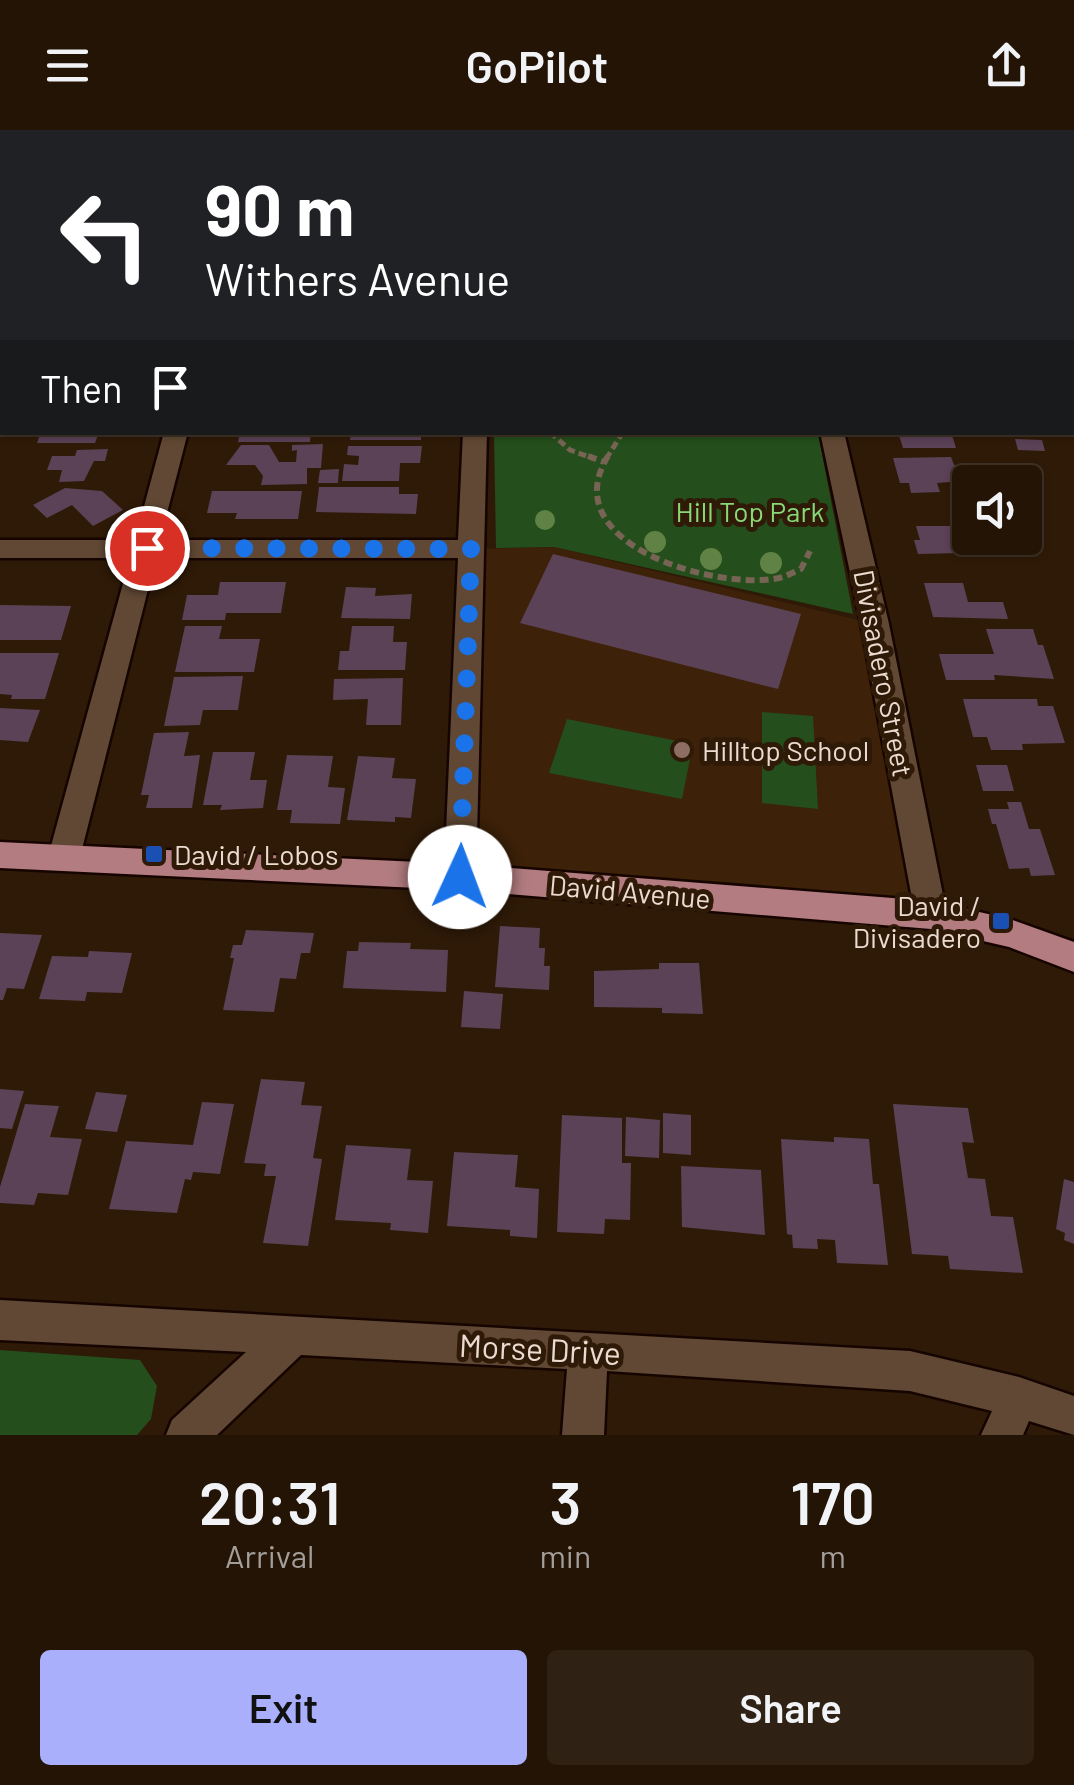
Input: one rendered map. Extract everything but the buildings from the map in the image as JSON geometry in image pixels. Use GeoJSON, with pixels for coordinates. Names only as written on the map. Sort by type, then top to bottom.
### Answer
{"type":"FeatureCollection","features":[{"type":"Feature","properties":{"kind":"main road","name":"David Avenue"},"geometry":{"type":"LineString","coordinates":[[0,855],[460,877],[932,915],[1010,933],[1074,958]]}},
{"type":"Feature","properties":{"kind":"street"},"geometry":{"type":"LineString","coordinates":[[64,858],[175,435]]}},
{"type":"Feature","properties":{"kind":"street"},"geometry":{"type":"LineString","coordinates":[[460,877],[474,435]]}},
{"type":"Feature","properties":{"kind":"street","name":"Divisadero Street"},"geometry":{"type":"LineString","coordinates":[[833,435],[875,624],[932,915]]}},
{"type":"Feature","properties":{"kind":"street"},"geometry":{"type":"LineString","coordinates":[[0,549],[471,549]]}},
{"type":"Feature","properties":{"kind":"street","name":"Morse Drive"},"geometry":{"type":"LineString","coordinates":[[0,1320],[910,1371],[1020,1397],[1074,1416]]}},
{"type":"Feature","properties":{"kind":"street"},"geometry":{"type":"LineString","coordinates":[[187,1435],[292,1337]]}},
{"type":"Feature","properties":{"kind":"street"},"geometry":{"type":"LineString","coordinates":[[582,1435],[588,1350]]}},
{"type":"Feature","properties":{"kind":"street"},"geometry":{"type":"LineString","coordinates":[[1002,1435],[1020,1397]]}},
{"type":"Feature","properties":{"kind":"path"},"geometry":{"type":"LineString","coordinates":[[553,435],[570,450],[604,462]]}},
{"type":"Feature","properties":{"kind":"path"},"geometry":{"type":"LineString","coordinates":[[622,435],[619,445],[604,462],[600,504],[608,531],[629,546],[659,559],[750,579],[775,580],[793,577],[803,569],[810,550]]}},
{"type":"Feature","properties":{"kind":"shaded area","name":"Hilltop School"},"geometry":{"type":"Polygon","coordinates":[[[554,547],[875,624],[931,915],[460,877],[471,549],[554,547]]]}},
{"type":"Feature","properties":{"kind":"green space","name":"Hill Top Park"},"geometry":{"type":"Polygon","coordinates":[[[494,435],[818,435],[853,614],[554,547],[496,548],[494,435]]]}},
{"type":"Feature","properties":{"kind":"green space"},"geometry":{"type":"Polygon","coordinates":[[[762,712],[813,716],[818,809],[762,803],[762,712]]]}},
{"type":"Feature","properties":{"kind":"green space"},"geometry":{"type":"Polygon","coordinates":[[[567,719],[693,744],[682,799],[549,773],[567,719]]]}},
{"type":"Feature","properties":{"kind":"green space"},"geometry":{"type":"Polygon","coordinates":[[[0,1350],[140,1360],[157,1386],[151,1419],[137,1435],[0,1435],[0,1350]]]}},
{"type":"Feature","properties":{"kind":"place","name":"Hilltop School"},"geometry":{"type":"Point","coordinates":[682,750]}},
{"type":"Feature","properties":{"kind":"place","name":"David / Lobos"},"geometry":{"type":"Point","coordinates":[154,854]}},
{"type":"Feature","properties":{"kind":"place","name":"David / Divisadero"},"geometry":{"type":"Point","coordinates":[1001,921]}},
{"type":"Feature","properties":{"kind":"route"},"geometry":{"type":"LineString","coordinates":[[147,548],[471,549],[460,877]]}}]}
